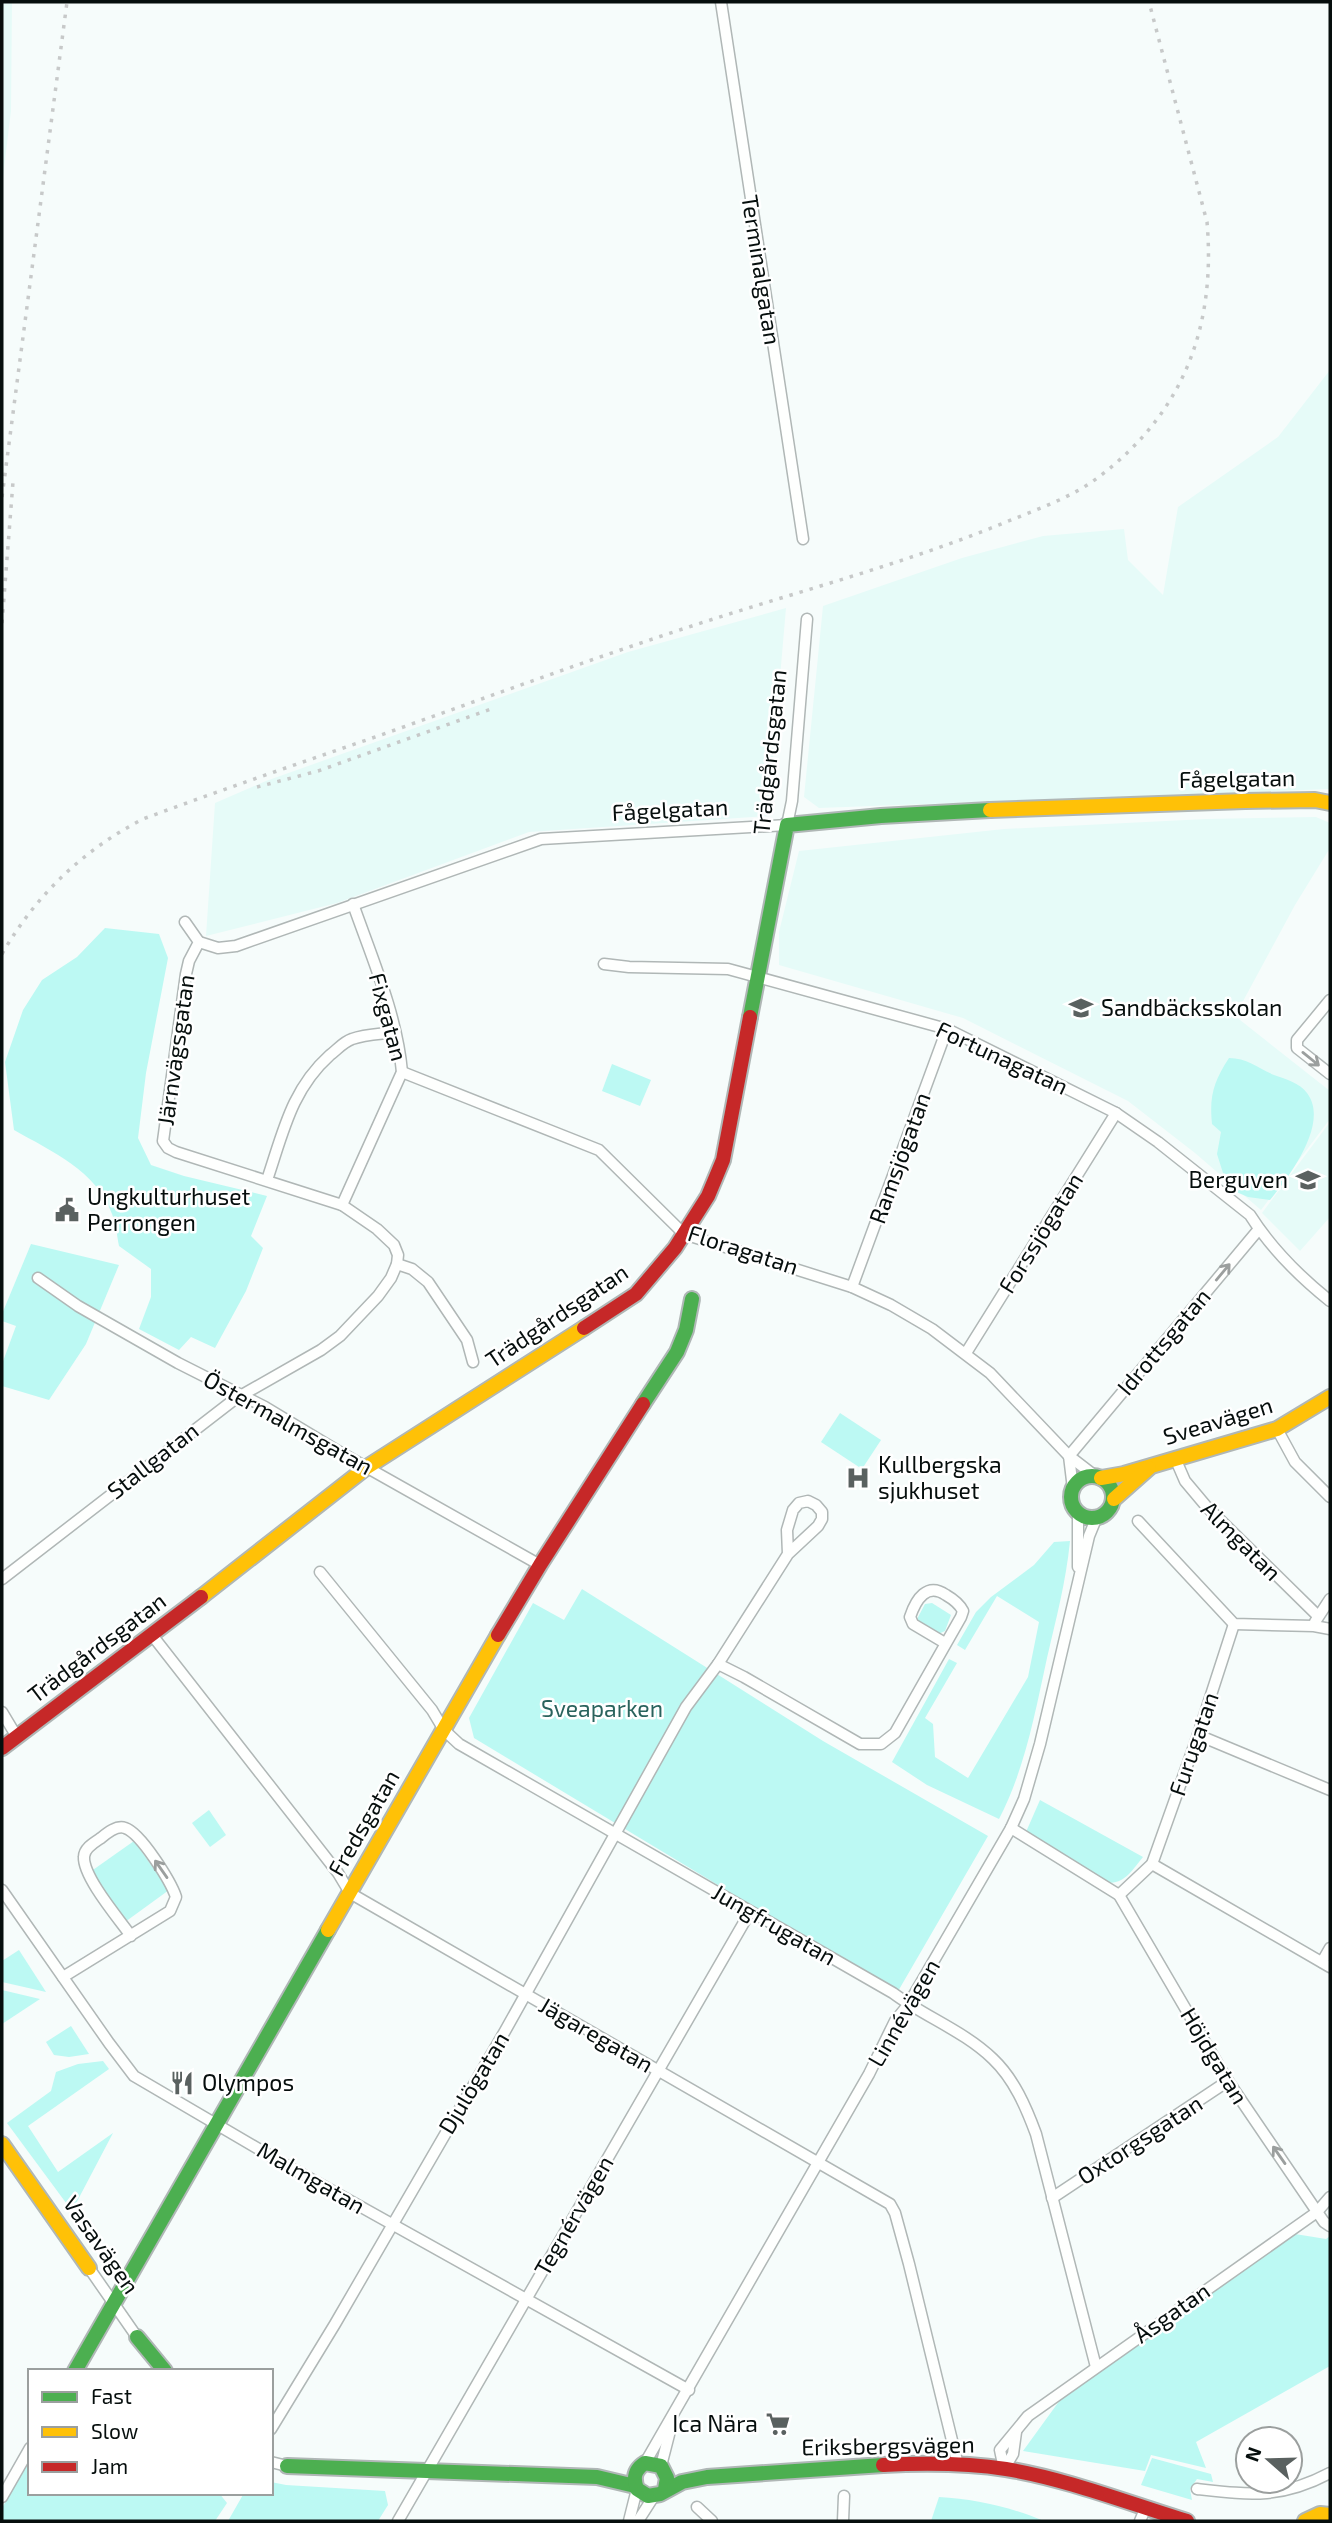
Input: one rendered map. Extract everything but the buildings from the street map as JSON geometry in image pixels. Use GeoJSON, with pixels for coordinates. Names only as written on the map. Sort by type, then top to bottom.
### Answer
{"type":"FeatureCollection","features":[{"type":"Feature","properties":{"kind":"street","name":"Terminalgatan"},"geometry":{"type":"LineString","coordinates":[[721,2],[803,539]]}},
{"type":"Feature","properties":{"kind":"street","name":"Trädgårdsgatan"},"geometry":{"type":"LineString","coordinates":[[2,1748],[152,1636],[367,1467],[636,1294],[661,1269],[713,1189],[723,1160],[792,801],[807,619]]}},
{"type":"Feature","properties":{"kind":"street","name":"Fågelgatan"},"geometry":{"type":"LineString","coordinates":[[199,942],[218,948],[236,946],[541,839],[1021,808],[1245,801],[1315,800],[1330,803]]}},
{"type":"Feature","properties":{"kind":"street","name":"Fixgatan"},"geometry":{"type":"LineString","coordinates":[[342,1205],[402,1072],[395,1032],[353,904]]}},
{"type":"Feature","properties":{"kind":"street"},"geometry":{"type":"LineString","coordinates":[[185,922],[199,942]]}},
{"type":"Feature","properties":{"kind":"street","name":"Järnvägsgatan"},"geometry":{"type":"LineString","coordinates":[[199,942],[189,961],[186,974],[164,1143],[176,1152],[267,1180]]}},
{"type":"Feature","properties":{"kind":"street","name":"Fortunagatan"},"geometry":{"type":"LineString","coordinates":[[604,964],[728,969],[947,1029],[1116,1113],[1158,1142],[1250,1215],[1295,1270],[1330,1301]]}},
{"type":"Feature","properties":{"kind":"street"},"geometry":{"type":"LineString","coordinates":[[1330,1000],[1297,1041],[1297,1048],[1330,1074]]}},
{"type":"Feature","properties":{"kind":"street","name":"Ramsjögatan"},"geometry":{"type":"LineString","coordinates":[[852,1287],[947,1029]]}},
{"type":"Feature","properties":{"kind":"street"},"geometry":{"type":"LineString","coordinates":[[395,1032],[352,1038],[323,1062],[308,1079],[295,1098],[267,1180],[342,1205],[377,1229],[394,1245],[398,1255],[397,1264],[412,1269],[428,1282],[467,1340],[473,1362]]}},
{"type":"Feature","properties":{"kind":"street","name":"Floragatan"},"geometry":{"type":"LineString","coordinates":[[402,1072],[599,1150],[684,1234],[852,1287],[891,1305],[966,1353],[1006,1388],[1069,1456],[1098,1477]]}},
{"type":"Feature","properties":{"kind":"street","name":"Forssjögatan"},"geometry":{"type":"LineString","coordinates":[[966,1353],[1116,1113]]}},
{"type":"Feature","properties":{"kind":"street","name":"Idrottsgatan"},"geometry":{"type":"LineString","coordinates":[[1069,1456],[1259,1229]]}},
{"type":"Feature","properties":{"kind":"street","name":"Stallgatan"},"geometry":{"type":"LineString","coordinates":[[2,1579],[241,1395],[321,1350],[340,1336],[378,1296],[397,1264]]}},
{"type":"Feature","properties":{"kind":"street","name":"Östermalmsgatan"},"geometry":{"type":"LineString","coordinates":[[38,1278],[78,1306],[540,1565]]}},
{"type":"Feature","properties":{"kind":"street","name":"Fredsgatan"},"geometry":{"type":"LineString","coordinates":[[76,2369],[540,1565],[677,1352],[686,1330],[692,1299]]}},
{"type":"Feature","properties":{"kind":"street","name":"Sveavägen"},"geometry":{"type":"LineString","coordinates":[[1098,1477],[1124,1474],[1277,1429],[1330,1396]]}},
{"type":"Feature","properties":{"kind":"street"},"geometry":{"type":"LineString","coordinates":[[1277,1429],[1296,1462],[1330,1497]]}},
{"type":"Feature","properties":{"kind":"street"},"geometry":{"type":"LineString","coordinates":[[1069,1456],[1072,1505],[1078,1513],[1087,1518],[1096,1518],[1108,1512],[1114,1499],[1111,1487],[1098,1477],[1082,1479],[1073,1489]]}},
{"type":"Feature","properties":{"kind":"street","name":"Almgatan"},"geometry":{"type":"LineString","coordinates":[[1175,1458],[1185,1481],[1206,1506],[1316,1620]]}},
{"type":"Feature","properties":{"kind":"street","name":"Sveavägen"},"geometry":{"type":"LineString","coordinates":[[1114,1499],[1153,1464]]}},
{"type":"Feature","properties":{"kind":"street","name":"Djulögatan"},"geometry":{"type":"LineString","coordinates":[[273,2426],[342,2312],[685,1707],[718,1664],[788,1554],[818,1527],[822,1512],[808,1501],[799,1503],[793,1510],[787,1530],[788,1554]]}},
{"type":"Feature","properties":{"kind":"street","name":"Linnévägen"},"geometry":{"type":"LineString","coordinates":[[1078,1513],[1078,1582]]}},
{"type":"Feature","properties":{"kind":"street","name":"Linnévägen"},"geometry":{"type":"LineString","coordinates":[[642,2464],[672,2420],[869,2074],[895,2021],[908,2005],[1011,1828],[1032,1777],[1089,1536],[1096,1518]]}},
{"type":"Feature","properties":{"kind":"street"},"geometry":{"type":"LineString","coordinates":[[1138,1521],[1234,1624],[1316,1620],[1330,1629]]}},
{"type":"Feature","properties":{"kind":"street","name":"Jungfrugatan"},"geometry":{"type":"LineString","coordinates":[[320,1573],[432,1710],[444,1730],[459,1744],[893,1993],[996,2061],[1027,2109],[1036,2134],[1096,2367]]}},
{"type":"Feature","properties":{"kind":"street"},"geometry":{"type":"LineString","coordinates":[[718,1664],[848,1739],[871,1746],[881,1745],[895,1733],[963,1611],[954,1600],[940,1591],[926,1591],[910,1617],[913,1624],[945,1643]]}},
{"type":"Feature","properties":{"kind":"street"},"geometry":{"type":"LineString","coordinates":[[1316,1620],[1330,1599]]}},
{"type":"Feature","properties":{"kind":"street","name":"Furugatan"},"geometry":{"type":"LineString","coordinates":[[1152,1864],[1234,1624]]}},
{"type":"Feature","properties":{"kind":"street","name":"Jägaregatan"},"geometry":{"type":"LineString","coordinates":[[152,1636],[338,1873],[350,1893],[890,2204],[895,2213],[958,2465]]}},
{"type":"Feature","properties":{"kind":"street"},"geometry":{"type":"LineString","coordinates":[[2,1712],[17,1737]]}},
{"type":"Feature","properties":{"kind":"street"},"geometry":{"type":"LineString","coordinates":[[1198,1735],[1330,1790]]}},
{"type":"Feature","properties":{"kind":"street"},"geometry":{"type":"LineString","coordinates":[[63,1977],[131,1936],[170,1911],[176,1897],[172,1886],[138,1837],[125,1828],[117,1828],[87,1849],[84,1857],[88,1873],[131,1936]]}},
{"type":"Feature","properties":{"kind":"street","name":"Höjdgatan"},"geometry":{"type":"LineString","coordinates":[[1011,1828],[1119,1895],[1228,2081],[1324,2222],[1330,2226]]}},
{"type":"Feature","properties":{"kind":"street"},"geometry":{"type":"LineString","coordinates":[[1119,1895],[1152,1864],[1326,1965],[1330,1948]]}},
{"type":"Feature","properties":{"kind":"street","name":"Malmgatan"},"geometry":{"type":"LineString","coordinates":[[2,1890],[134,2076],[391,2224],[689,2390]]}},
{"type":"Feature","properties":{"kind":"street","name":"Tegnérvägen"},"geometry":{"type":"LineString","coordinates":[[398,2521],[750,1912]]}},
{"type":"Feature","properties":{"kind":"street","name":"Oxtorgsgatan"},"geometry":{"type":"LineString","coordinates":[[1052,2198],[1228,2081]]}},
{"type":"Feature","properties":{"kind":"street","name":"Vasavägen"},"geometry":{"type":"LineString","coordinates":[[4,2151],[137,2337],[163,2369]]}},
{"type":"Feature","properties":{"kind":"street","name":"Åsgatan"},"geometry":{"type":"LineString","coordinates":[[1003,2469],[1013,2454],[1016,2432],[1028,2416],[1317,2212],[1330,2197]]}},
{"type":"Feature","properties":{"kind":"street","name":"Linnévägen"},"geometry":{"type":"LineString","coordinates":[[662,2467],[672,2420]]}},
{"type":"Feature","properties":{"kind":"street"},"geometry":{"type":"LineString","coordinates":[[2,2497],[28,2452]]}},
{"type":"Feature","properties":{"kind":"street"},"geometry":{"type":"LineString","coordinates":[[273,2462],[287,2466],[597,2477],[636,2488],[645,2496],[660,2493]]}},
{"type":"Feature","properties":{"kind":"street"},"geometry":{"type":"LineString","coordinates":[[597,2477],[642,2464],[655,2462],[662,2467],[668,2478],[638,2521]]}},
{"type":"Feature","properties":{"kind":"street"},"geometry":{"type":"LineString","coordinates":[[629,2521],[636,2488],[634,2473],[642,2464]]}},
{"type":"Feature","properties":{"kind":"street","name":"Eriksbergsvägen"},"geometry":{"type":"LineString","coordinates":[[660,2493],[682,2482],[707,2477],[840,2466],[958,2465],[1003,2469],[1038,2476],[1143,2515],[1187,2521]]}},
{"type":"Feature","properties":{"kind":"street","name":"Eriksbergsvägen"},"geometry":{"type":"LineString","coordinates":[[662,2467],[707,2477]]}},
{"type":"Feature","properties":{"kind":"street"},"geometry":{"type":"LineString","coordinates":[[1197,2489],[1241,2494],[1286,2492],[1307,2486],[1330,2473]]}},
{"type":"Feature","properties":{"kind":"street"},"geometry":{"type":"LineString","coordinates":[[843,2521],[844,2496]]}},
{"type":"Feature","properties":{"kind":"street"},"geometry":{"type":"LineString","coordinates":[[697,2507],[712,2521]]}},
{"type":"Feature","properties":{"kind":"street"},"geometry":{"type":"LineString","coordinates":[[1305,2521],[1320,2514],[1330,2515]]}},
{"type":"Feature","properties":{"kind":"shaded area"},"geometry":{"type":"Polygon","coordinates":[[[2,2],[12,2],[11,111],[2,184],[2,2]]]}},
{"type":"Feature","properties":{"kind":"shaded area"},"geometry":{"type":"Polygon","coordinates":[[[1330,370],[1330,789],[819,808],[804,797],[823,606],[962,558],[1043,536],[1124,529],[1128,560],[1163,595],[1178,507],[1278,437],[1330,370]]]}},
{"type":"Feature","properties":{"kind":"shaded area"},"geometry":{"type":"Polygon","coordinates":[[[786,608],[768,816],[529,832],[337,903],[206,936],[215,803],[266,781],[628,652],[786,608]]]}},
{"type":"Feature","properties":{"kind":"shaded area","name":"Sandbäcksskolan"},"geometry":{"type":"Polygon","coordinates":[[[1316,817],[1330,823],[1330,848],[1295,905],[1235,1016],[1330,1091],[1330,1119],[1261,1210],[1195,1153],[1128,1101],[963,1018],[779,965],[779,932],[799,851],[1004,829],[1206,819],[1316,817]]]}},
{"type":"Feature","properties":{"kind":"shaded area","name":"Berguven"},"geometry":{"type":"Polygon","coordinates":[[[1330,1122],[1330,1217],[1300,1251],[1262,1213],[1330,1122]]]}},
{"type":"Feature","properties":{"kind":"green space"},"geometry":{"type":"Polygon","coordinates":[[[105,928],[159,934],[168,958],[146,1073],[138,1138],[151,1165],[184,1176],[267,1196],[251,1236],[263,1248],[246,1291],[215,1348],[191,1337],[179,1350],[139,1329],[151,1297],[151,1269],[119,1246],[113,1218],[96,1186],[57,1154],[14,1130],[5,1062],[23,1010],[42,980],[77,957],[105,928]]]}},
{"type":"Feature","properties":{"kind":"green space"},"geometry":{"type":"Polygon","coordinates":[[[1229,1058],[1247,1062],[1296,1084],[1307,1093],[1313,1105],[1314,1119],[1304,1149],[1270,1200],[1248,1197],[1234,1191],[1223,1173],[1217,1154],[1221,1132],[1212,1124],[1212,1097],[1216,1082],[1229,1058]]]}},
{"type":"Feature","properties":{"kind":"green space"},"geometry":{"type":"Polygon","coordinates":[[[612,1064],[651,1080],[640,1106],[602,1091],[612,1064]]]}},
{"type":"Feature","properties":{"kind":"green space"},"geometry":{"type":"Polygon","coordinates":[[[31,1244],[119,1265],[86,1344],[49,1400],[2,1386],[2,1364],[16,1326],[2,1321],[2,1314],[31,1244]]]}},
{"type":"Feature","properties":{"kind":"green space"},"geometry":{"type":"Polygon","coordinates":[[[840,1413],[881,1440],[862,1469],[821,1442],[840,1413]]]}},
{"type":"Feature","properties":{"kind":"green space"},"geometry":{"type":"Polygon","coordinates":[[[1070,1541],[1060,1600],[1028,1740],[1016,1780],[999,1819],[927,1785],[892,1762],[949,1659],[957,1663],[925,1718],[933,1724],[935,1757],[968,1778],[1028,1677],[1039,1622],[997,1596],[965,1650],[957,1645],[976,1612],[991,1597],[1034,1565],[1054,1542],[1070,1541]]]}},
{"type":"Feature","properties":{"kind":"green space","name":"Sveaparken"},"geometry":{"type":"Polygon","coordinates":[[[582,1589],[823,1741],[988,1836],[897,1993],[474,1738],[469,1718],[533,1603],[564,1620],[582,1589]]]}},
{"type":"Feature","properties":{"kind":"green space"},"geometry":{"type":"Polygon","coordinates":[[[932,1603],[951,1615],[945,1631],[936,1635],[922,1627],[917,1619],[925,1604],[932,1603]]]}},
{"type":"Feature","properties":{"kind":"green space"},"geometry":{"type":"Polygon","coordinates":[[[1040,1800],[1143,1857],[1122,1879],[1112,1883],[1105,1882],[1026,1832],[1040,1800]]]}},
{"type":"Feature","properties":{"kind":"green space"},"geometry":{"type":"Polygon","coordinates":[[[209,1810],[226,1835],[210,1847],[192,1823],[209,1810]]]}},
{"type":"Feature","properties":{"kind":"green space"},"geometry":{"type":"Polygon","coordinates":[[[134,1841],[169,1890],[125,1922],[90,1872],[134,1841]]]}},
{"type":"Feature","properties":{"kind":"green space"},"geometry":{"type":"Polygon","coordinates":[[[19,1950],[46,1992],[2,1982],[2,1961],[19,1950]]]}},
{"type":"Feature","properties":{"kind":"green space"},"geometry":{"type":"Polygon","coordinates":[[[2,1990],[40,1999],[2,2024],[2,1990]]]}},
{"type":"Feature","properties":{"kind":"green space"},"geometry":{"type":"Polygon","coordinates":[[[71,2026],[89,2054],[69,2057],[54,2055],[46,2042],[71,2026]]]}},
{"type":"Feature","properties":{"kind":"green space"},"geometry":{"type":"Polygon","coordinates":[[[103,2061],[109,2069],[28,2126],[58,2172],[113,2133],[72,2211],[7,2123],[51,2091],[56,2072],[78,2064],[103,2061]]]}},
{"type":"Feature","properties":{"kind":"green space"},"geometry":{"type":"Polygon","coordinates":[[[1295,2234],[1326,2239],[1330,2236],[1330,2366],[1196,2442],[1206,2468],[1151,2455],[1145,2471],[1023,2451],[1060,2400],[1295,2234]]]}},
{"type":"Feature","properties":{"kind":"green space"},"geometry":{"type":"Polygon","coordinates":[[[1152,2458],[1211,2474],[1213,2482],[1197,2479],[1190,2489],[1192,2500],[1141,2485],[1152,2458]]]}},
{"type":"Feature","properties":{"kind":"green space"},"geometry":{"type":"Polygon","coordinates":[[[28,2463],[28,2495],[221,2495],[227,2503],[215,2521],[2,2521],[2,2508],[28,2463]]]}},
{"type":"Feature","properties":{"kind":"green space"},"geometry":{"type":"Polygon","coordinates":[[[273,2482],[385,2491],[388,2505],[378,2521],[228,2521],[243,2495],[273,2495],[273,2482]]]}},
{"type":"Feature","properties":{"kind":"green space"},"geometry":{"type":"Polygon","coordinates":[[[939,2497],[993,2505],[1044,2521],[931,2521],[939,2497]]]}},
{"type":"Feature","properties":{"kind":"railway"},"geometry":{"type":"LineString","coordinates":[[2,497],[67,2]]}},
{"type":"Feature","properties":{"kind":"railway"},"geometry":{"type":"LineString","coordinates":[[2,954],[30,912],[63,876],[100,845],[143,819],[624,649],[932,550],[1055,502],[1100,476],[1129,451],[1153,424],[1173,395],[1188,364],[1206,297],[1207,222],[1149,2]]}},
{"type":"Feature","properties":{"kind":"railway"},"geometry":{"type":"LineString","coordinates":[[2,623],[13,482]]}},
{"type":"Feature","properties":{"kind":"railway"},"geometry":{"type":"LineString","coordinates":[[257,787],[318,771],[491,709]]}},
{"type":"Feature","properties":{"kind":"traffic: fast"},"geometry":{"type":"LineString","coordinates":[[750,1017],[787,825],[990,810]]}},
{"type":"Feature","properties":{"kind":"traffic: fast"},"geometry":{"type":"LineString","coordinates":[[643,1404],[677,1352],[686,1330],[692,1299]]}},
{"type":"Feature","properties":{"kind":"traffic: fast"},"geometry":{"type":"LineString","coordinates":[[1092,1476],[1107,1482],[1113,1497],[1107,1512],[1092,1518],[1077,1512],[1071,1497],[1077,1482],[1092,1476]]}},
{"type":"Feature","properties":{"kind":"traffic: fast"},"geometry":{"type":"LineString","coordinates":[[76,2369],[328,1930]]}},
{"type":"Feature","properties":{"kind":"traffic: fast"},"geometry":{"type":"LineString","coordinates":[[137,2337],[163,2369]]}},
{"type":"Feature","properties":{"kind":"traffic: fast"},"geometry":{"type":"LineString","coordinates":[[665,2489],[667,2478],[661,2466],[645,2463],[639,2468],[635,2478],[637,2489],[648,2496],[660,2494],[682,2482],[707,2477],[883,2465]]}},
{"type":"Feature","properties":{"kind":"traffic: fast"},"geometry":{"type":"LineString","coordinates":[[287,2466],[597,2477],[635,2486]]}},
{"type":"Feature","properties":{"kind":"traffic: slow"},"geometry":{"type":"LineString","coordinates":[[990,810],[1245,801],[1315,800],[1330,803]]}},
{"type":"Feature","properties":{"kind":"traffic: slow"},"geometry":{"type":"LineString","coordinates":[[201,1597],[367,1467],[584,1328]]}},
{"type":"Feature","properties":{"kind":"traffic: slow"},"geometry":{"type":"LineString","coordinates":[[1101,1478],[1124,1474],[1277,1429],[1330,1397]]}},
{"type":"Feature","properties":{"kind":"traffic: slow"},"geometry":{"type":"LineString","coordinates":[[1114,1499],[1149,1468]]}},
{"type":"Feature","properties":{"kind":"traffic: slow"},"geometry":{"type":"LineString","coordinates":[[328,1930],[498,1635]]}},
{"type":"Feature","properties":{"kind":"traffic: slow"},"geometry":{"type":"LineString","coordinates":[[2,2144],[89,2268]]}},
{"type":"Feature","properties":{"kind":"traffic: slow"},"geometry":{"type":"LineString","coordinates":[[1305,2521],[1320,2514],[1330,2515]]}},
{"type":"Feature","properties":{"kind":"traffic: jam"},"geometry":{"type":"LineString","coordinates":[[584,1328],[636,1294],[675,1248],[708,1196],[723,1160],[750,1017]]}},
{"type":"Feature","properties":{"kind":"traffic: jam"},"geometry":{"type":"LineString","coordinates":[[498,1635],[643,1404]]}},
{"type":"Feature","properties":{"kind":"traffic: jam"},"geometry":{"type":"LineString","coordinates":[[2,1748],[201,1597]]}},
{"type":"Feature","properties":{"kind":"traffic: jam"},"geometry":{"type":"LineString","coordinates":[[883,2465],[944,2464],[1029,2473],[1187,2521]]}},
{"type":"Feature","properties":{"kind":"place","name":"Sandbäcksskolan"},"geometry":{"type":"Point","coordinates":[1081,1008]}},
{"type":"Feature","properties":{"kind":"place","name":"Berguven"},"geometry":{"type":"Point","coordinates":[1308,1180]}},
{"type":"Feature","properties":{"kind":"place","name":"Ungkulturhuset Perrongen"},"geometry":{"type":"Point","coordinates":[67,1210]}},
{"type":"Feature","properties":{"kind":"place","name":"Kullbergska sjukhuset"},"geometry":{"type":"Point","coordinates":[858,1478]}},
{"type":"Feature","properties":{"kind":"place","name":"Olympos"},"geometry":{"type":"Point","coordinates":[182,2083]}},
{"type":"Feature","properties":{"kind":"place","name":"Ica Nära"},"geometry":{"type":"Point","coordinates":[778,2424]}}]}
